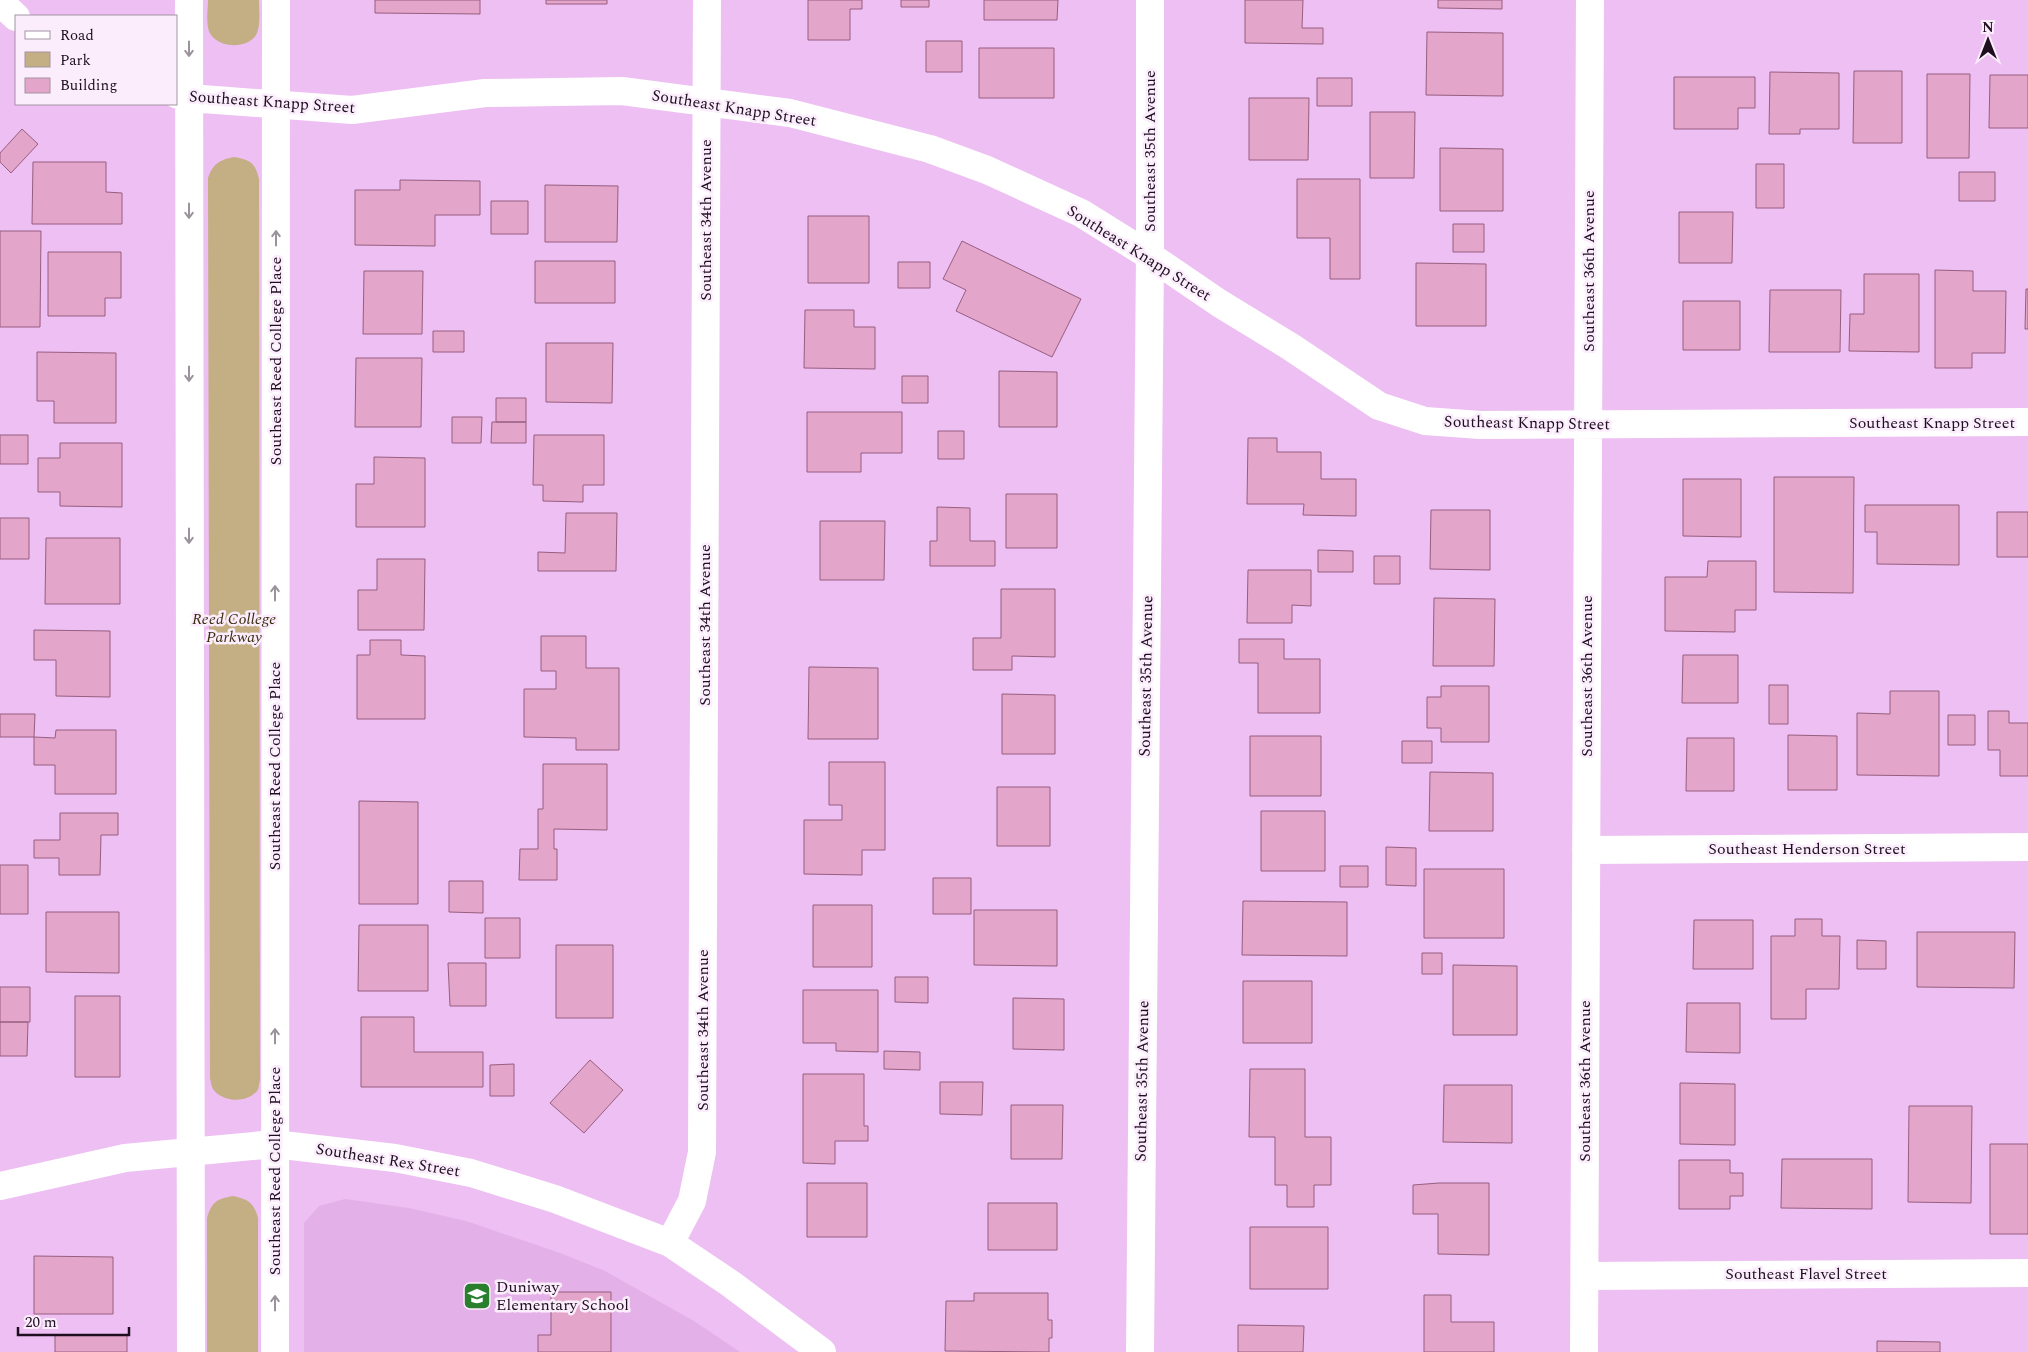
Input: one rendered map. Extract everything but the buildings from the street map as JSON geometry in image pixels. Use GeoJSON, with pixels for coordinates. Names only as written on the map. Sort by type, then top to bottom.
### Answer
{"type":"FeatureCollection","features":[{"type":"Feature","properties":{"kind":"street"},"geometry":{"type":"LineString","coordinates":[[189,0],[183,96],[190,1352]]}},
{"type":"Feature","properties":{"kind":"street","name":"Southeast Reed College Place"},"geometry":{"type":"LineString","coordinates":[[275,1352],[276,0]]}},
{"type":"Feature","properties":{"kind":"street","name":"Southeast 34th Avenue"},"geometry":{"type":"LineString","coordinates":[[670,1243],[692,1201],[702,1152],[706,0]]}},
{"type":"Feature","properties":{"kind":"street","name":"Southeast 35th Avenue"},"geometry":{"type":"LineString","coordinates":[[1140,1352],[1150,256],[1150,0]]}},
{"type":"Feature","properties":{"kind":"street","name":"Southeast 36th Avenue"},"geometry":{"type":"LineString","coordinates":[[1584,1352],[1590,0]]}},
{"type":"Feature","properties":{"kind":"street"},"geometry":{"type":"LineString","coordinates":[[0,2],[15,16]]}},
{"type":"Feature","properties":{"kind":"street","name":"Southeast Knapp Street"},"geometry":{"type":"LineString","coordinates":[[183,96],[352,110],[485,93],[622,91],[705,100],[790,113],[930,149],[987,170],[1081,213],[1150,256],[1219,303],[1291,347],[1379,406],[1425,421],[1480,425],[2028,422]]}},
{"type":"Feature","properties":{"kind":"street","name":"Southeast Henderson Street"},"geometry":{"type":"LineString","coordinates":[[1586,850],[2028,847]]}},
{"type":"Feature","properties":{"kind":"street","name":"Southeast Rex Street"},"geometry":{"type":"LineString","coordinates":[[0,1186],[125,1158],[274,1144],[395,1158],[471,1173],[555,1199],[670,1243],[731,1284],[822,1352]]}},
{"type":"Feature","properties":{"kind":"street","name":"Southeast Flavel Street"},"geometry":{"type":"LineString","coordinates":[[1585,1276],[2028,1273]]}},
{"type":"Feature","properties":{"kind":"shaded area","name":"Duniway Elementary School"},"geometry":{"type":"Polygon","coordinates":[[[345,1199],[409,1208],[466,1221],[560,1253],[605,1271],[694,1321],[740,1352],[304,1352],[304,1223],[319,1206],[345,1199]]]}},
{"type":"Feature","properties":{"kind":"green space"},"geometry":{"type":"Polygon","coordinates":[[[208,0],[259,0],[258,31],[252,40],[240,45],[233,45],[215,39],[208,27],[208,0]]]}},
{"type":"Feature","properties":{"kind":"green space","name":"Reed College Parkway"},"geometry":{"type":"Polygon","coordinates":[[[234,157],[244,159],[254,165],[259,179],[260,1080],[258,1090],[241,1100],[222,1097],[212,1088],[210,1078],[208,178],[217,163],[234,157]]]}},
{"type":"Feature","properties":{"kind":"green space"},"geometry":{"type":"Polygon","coordinates":[[[233,1196],[250,1202],[258,1218],[258,1352],[207,1352],[207,1218],[216,1202],[222,1198],[233,1196]]]}},
{"type":"Feature","properties":{"kind":"place","name":"Duniway Elementary School"},"geometry":{"type":"Point","coordinates":[477,1296]}}]}
